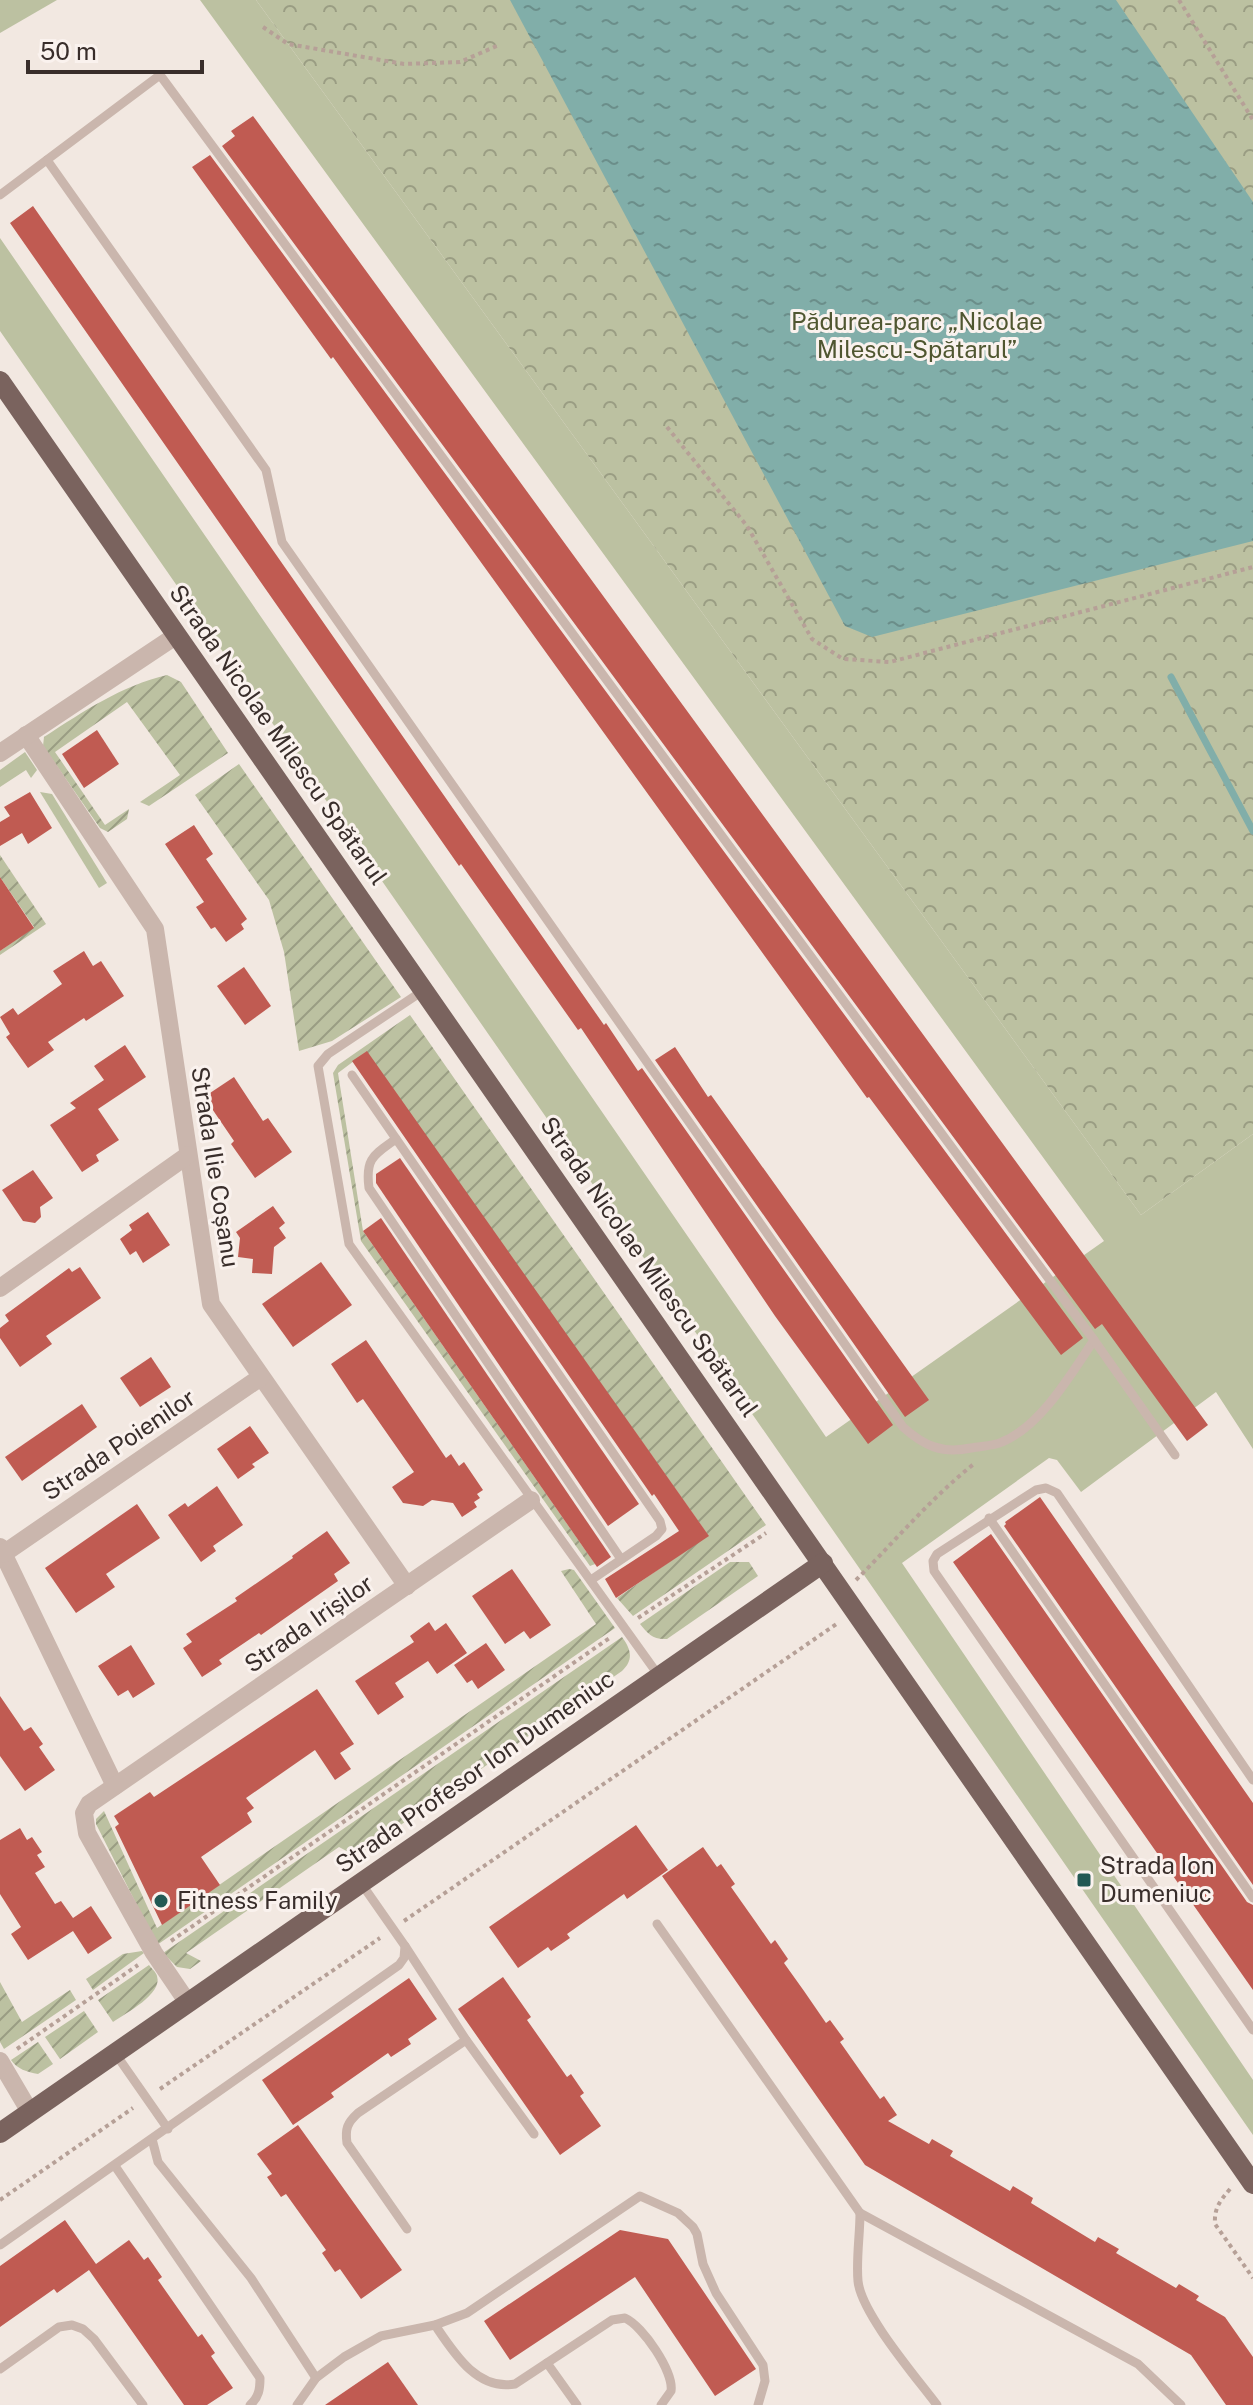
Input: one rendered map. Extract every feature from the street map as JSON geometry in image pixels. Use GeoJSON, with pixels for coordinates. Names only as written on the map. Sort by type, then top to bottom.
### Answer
{"type":"FeatureCollection","features":[{"type":"Feature","properties":{"kind":"main road","name":"Strada Nicolae Milescu Spătarul"},"geometry":{"type":"LineString","coordinates":[[0,381],[1249,2178]]}},
{"type":"Feature","properties":{"kind":"main road","name":"Strada Profesor Ion Dumeniuc"},"geometry":{"type":"LineString","coordinates":[[0,2133],[823,1563]]}},
{"type":"Feature","properties":{"kind":"street"},"geometry":{"type":"LineString","coordinates":[[0,753],[177,635]]}},
{"type":"Feature","properties":{"kind":"street","name":"Strada Ilie Coșanu"},"geometry":{"type":"LineString","coordinates":[[26,735],[155,929],[211,1304],[407,1586]]}},
{"type":"Feature","properties":{"kind":"street"},"geometry":{"type":"LineString","coordinates":[[0,1288],[188,1155]]}},
{"type":"Feature","properties":{"kind":"street","name":"Strada Poienilor"},"geometry":{"type":"LineString","coordinates":[[2,1550],[261,1377]]}},
{"type":"Feature","properties":{"kind":"street","name":"Strada Irișilor"},"geometry":{"type":"LineString","coordinates":[[188,2003],[154,1953],[84,1823],[84,1813],[89,1804],[531,1500]]}},
{"type":"Feature","properties":{"kind":"street"},"geometry":{"type":"LineString","coordinates":[[2,1550],[115,1786]]}},
{"type":"Feature","properties":{"kind":"street"},"geometry":{"type":"LineString","coordinates":[[6,2056],[30,2112]]}},
{"type":"Feature","properties":{"kind":"lane"},"geometry":{"type":"LineString","coordinates":[[0,195],[160,75],[1094,1340],[1175,1455]]}},
{"type":"Feature","properties":{"kind":"lane"},"geometry":{"type":"LineString","coordinates":[[47,160],[266,470],[282,542],[903,1427],[921,1443],[938,1449],[965,1449],[1002,1442],[1035,1419],[1094,1340]]}},
{"type":"Feature","properties":{"kind":"lane"},"geometry":{"type":"LineString","coordinates":[[424,990],[328,1054],[318,1066],[349,1244],[659,1676]]}},
{"type":"Feature","properties":{"kind":"lane"},"geometry":{"type":"LineString","coordinates":[[352,1075],[660,1521],[662,1529],[656,1536],[591,1580]]}},
{"type":"Feature","properties":{"kind":"lane"},"geometry":{"type":"LineString","coordinates":[[396,1139],[372,1156],[367,1172],[369,1188],[621,1559]]}},
{"type":"Feature","properties":{"kind":"lane"},"geometry":{"type":"LineString","coordinates":[[1253,1780],[1057,1493],[1046,1488],[1036,1490],[937,1554],[933,1561],[934,1571],[1253,2030]]}},
{"type":"Feature","properties":{"kind":"lane"},"geometry":{"type":"LineString","coordinates":[[989,1518],[1253,1898]]}},
{"type":"Feature","properties":{"kind":"lane"},"geometry":{"type":"LineString","coordinates":[[361,1883],[466,2040],[534,2134]]}},
{"type":"Feature","properties":{"kind":"lane"},"geometry":{"type":"LineString","coordinates":[[657,1924],[860,2213],[1138,2364],[1181,2405]]}},
{"type":"Feature","properties":{"kind":"lane"},"geometry":{"type":"LineString","coordinates":[[0,2245],[386,1975],[404,1958],[405,1946]]}},
{"type":"Feature","properties":{"kind":"lane"},"geometry":{"type":"LineString","coordinates":[[407,2229],[347,2143],[345,2132],[358,2113],[466,2040]]}},
{"type":"Feature","properties":{"kind":"lane"},"geometry":{"type":"LineString","coordinates":[[115,2053],[168,2129]]}},
{"type":"Feature","properties":{"kind":"lane"},"geometry":{"type":"LineString","coordinates":[[152,2139],[158,2162],[251,2278],[316,2378]]}},
{"type":"Feature","properties":{"kind":"lane"},"geometry":{"type":"LineString","coordinates":[[115,2166],[260,2378],[256,2400],[250,2405]]}},
{"type":"Feature","properties":{"kind":"lane"},"geometry":{"type":"LineString","coordinates":[[297,2405],[316,2378],[344,2357],[381,2336],[435,2325],[467,2313],[640,2196],[666,2206],[687,2219],[697,2234],[703,2264],[716,2293],[763,2365],[765,2381],[758,2405]]}},
{"type":"Feature","properties":{"kind":"lane"},"geometry":{"type":"LineString","coordinates":[[860,2213],[858,2283],[875,2320],[937,2405]]}},
{"type":"Feature","properties":{"kind":"lane"},"geometry":{"type":"LineString","coordinates":[[435,2325],[463,2366],[503,2386],[515,2384],[612,2320],[625,2318],[636,2327],[669,2371],[671,2391],[661,2405]]}},
{"type":"Feature","properties":{"kind":"lane"},"geometry":{"type":"LineString","coordinates":[[0,2369],[59,2327],[72,2325],[83,2329],[94,2339],[143,2405]]}},
{"type":"Feature","properties":{"kind":"lane"},"geometry":{"type":"LineString","coordinates":[[547,2363],[577,2405]]}},
{"type":"Feature","properties":{"kind":"path"},"geometry":{"type":"LineString","coordinates":[[1179,0],[1253,120]]}},
{"type":"Feature","properties":{"kind":"path"},"geometry":{"type":"LineString","coordinates":[[263,27],[288,44],[404,64],[460,62],[499,45]]}},
{"type":"Feature","properties":{"kind":"path"},"geometry":{"type":"LineString","coordinates":[[667,427],[747,526],[812,639],[843,659],[890,662],[1253,567]]}},
{"type":"Feature","properties":{"kind":"path"},"geometry":{"type":"LineString","coordinates":[[843,1594],[952,1482],[1002,1442]]}},
{"type":"Feature","properties":{"kind":"path"},"geometry":{"type":"LineString","coordinates":[[6,2056],[766,1533]]}},
{"type":"Feature","properties":{"kind":"path"},"geometry":{"type":"LineString","coordinates":[[0,2200],[856,1611]]}},
{"type":"Feature","properties":{"kind":"path"},"geometry":{"type":"LineString","coordinates":[[1249,2178],[1218,2204],[1214,2213],[1215,2224],[1253,2278]]}},
{"type":"Feature","properties":{"kind":"green space"},"geometry":{"type":"Polygon","coordinates":[[[0,0],[57,0],[0,33],[0,0]]]}},
{"type":"Feature","properties":{"kind":"green space"},"geometry":{"type":"Polygon","coordinates":[[[200,0],[256,0],[1141,1215],[1253,1134],[1253,1449],[1216,1392],[1081,1492],[1057,1460],[1049,1458],[902,1563],[1253,2080],[1253,2135],[0,331],[0,238],[826,1437],[1104,1241],[200,0]]]}},
{"type":"Feature","properties":{"kind":"green space","name":"Pădurea-parc „Nicolae Milescu-Spătarul”"},"geometry":{"type":"Polygon","coordinates":[[[256,0],[1253,0],[1253,1134],[1141,1215],[256,0]]]}},
{"type":"Feature","properties":{"kind":"green space"},"geometry":{"type":"Polygon","coordinates":[[[167,675],[181,682],[228,753],[149,806],[140,802],[180,775],[127,702],[55,752],[105,825],[129,809],[127,819],[108,832],[100,828],[43,746],[44,737],[118,693],[167,675]]]}},
{"type":"Feature","properties":{"kind":"green space"},"geometry":{"type":"Polygon","coordinates":[[[25,752],[37,770],[31,778],[26,770],[0,787],[0,770],[25,752]]]}},
{"type":"Feature","properties":{"kind":"green space"},"geometry":{"type":"Polygon","coordinates":[[[239,764],[401,997],[332,1041],[299,1051],[284,952],[269,900],[195,795],[239,764]]]}},
{"type":"Feature","properties":{"kind":"green space"},"geometry":{"type":"Polygon","coordinates":[[[40,792],[52,794],[107,883],[99,888],[40,792]]]}},
{"type":"Feature","properties":{"kind":"green space"},"geometry":{"type":"Polygon","coordinates":[[[0,855],[46,924],[0,955],[0,951],[34,927],[0,877],[0,855]]]}},
{"type":"Feature","properties":{"kind":"green space"},"geometry":{"type":"Polygon","coordinates":[[[410,1015],[766,1525],[633,1616],[617,1598],[708,1535],[366,1052],[338,1073],[363,1231],[595,1564],[590,1566],[361,1241],[333,1073],[338,1065],[410,1015]]]}},
{"type":"Feature","properties":{"kind":"green space"},"geometry":{"type":"Polygon","coordinates":[[[730,1562],[749,1562],[758,1576],[667,1639],[651,1636],[640,1624],[730,1562]]]}},
{"type":"Feature","properties":{"kind":"green space"},"geometry":{"type":"Polygon","coordinates":[[[574,1570],[615,1628],[157,1945],[96,1824],[96,1819],[104,1811],[157,1928],[596,1624],[561,1571],[574,1570]]]}},
{"type":"Feature","properties":{"kind":"green space"},"geometry":{"type":"Polygon","coordinates":[[[622,1637],[630,1654],[622,1671],[356,1856],[339,1847],[186,1953],[201,1961],[190,1969],[177,1967],[163,1953],[622,1637]]]}},
{"type":"Feature","properties":{"kind":"green space"},"geometry":{"type":"Polygon","coordinates":[[[144,1953],[93,1990],[86,1979],[123,1954],[144,1953]]]}},
{"type":"Feature","properties":{"kind":"green space"},"geometry":{"type":"Polygon","coordinates":[[[149,1965],[157,1976],[154,1990],[113,2022],[98,2000],[149,1965]]]}},
{"type":"Feature","properties":{"kind":"green space"},"geometry":{"type":"Polygon","coordinates":[[[0,1982],[22,2022],[70,1990],[76,2000],[4,2049],[0,2042],[0,1982]]]}},
{"type":"Feature","properties":{"kind":"green space"},"geometry":{"type":"Polygon","coordinates":[[[84,2011],[98,2032],[60,2059],[45,2037],[84,2011]]]}},
{"type":"Feature","properties":{"kind":"green space"},"geometry":{"type":"Polygon","coordinates":[[[38,2042],[53,2064],[38,2074],[16,2066],[11,2060],[38,2042]]]}},
{"type":"Feature","properties":{"kind":"water"},"geometry":{"type":"Polygon","coordinates":[[[510,0],[1116,0],[1253,202],[1253,541],[872,637],[845,626],[510,0]]]}},
{"type":"Feature","properties":{"kind":"building"},"geometry":{"type":"Polygon","coordinates":[[[253,116],[1208,1425],[1187,1441],[1102,1324],[1095,1329],[222,146],[235,136],[231,131],[253,116]]]}},
{"type":"Feature","properties":{"kind":"building"},"geometry":{"type":"Polygon","coordinates":[[[210,155],[1083,1338],[1061,1355],[867,1098],[333,357],[331,359],[192,167],[210,155]]]}},
{"type":"Feature","properties":{"kind":"building"},"geometry":{"type":"Polygon","coordinates":[[[33,206],[604,1025],[606,1023],[638,1071],[642,1068],[893,1425],[868,1444],[775,1316],[581,1028],[578,1030],[461,864],[459,866],[10,223],[33,206]]]}},
{"type":"Feature","properties":{"kind":"building"},"geometry":{"type":"Polygon","coordinates":[[[97,730],[119,764],[84,788],[62,754],[97,730]]]}},
{"type":"Feature","properties":{"kind":"building"},"geometry":{"type":"Polygon","coordinates":[[[30,792],[52,828],[28,844],[22,833],[0,846],[0,822],[10,816],[4,807],[30,792]]]}},
{"type":"Feature","properties":{"kind":"building"},"geometry":{"type":"Polygon","coordinates":[[[194,825],[213,854],[206,859],[247,919],[241,924],[244,929],[226,942],[215,927],[211,929],[196,907],[204,902],[165,844],[194,825]]]}},
{"type":"Feature","properties":{"kind":"building"},"geometry":{"type":"Polygon","coordinates":[[[0,877],[34,928],[0,951],[0,877]]]}},
{"type":"Feature","properties":{"kind":"building"},"geometry":{"type":"Polygon","coordinates":[[[84,951],[93,966],[101,961],[124,996],[48,1042],[54,1050],[28,1068],[6,1037],[10,1034],[0,1017],[13,1008],[18,1015],[62,984],[53,971],[84,951]]]}},
{"type":"Feature","properties":{"kind":"building"},"geometry":{"type":"Polygon","coordinates":[[[244,967],[271,1006],[245,1025],[217,986],[244,967]]]}},
{"type":"Feature","properties":{"kind":"building"},"geometry":{"type":"Polygon","coordinates":[[[125,1045],[146,1077],[98,1109],[119,1140],[96,1155],[99,1161],[82,1172],[50,1125],[76,1108],[70,1103],[104,1080],[94,1066],[125,1045]]]}},
{"type":"Feature","properties":{"kind":"building"},"geometry":{"type":"Polygon","coordinates":[[[675,1047],[708,1097],[711,1095],[929,1400],[905,1417],[655,1060],[675,1047]]]}},
{"type":"Feature","properties":{"kind":"building"},"geometry":{"type":"Polygon","coordinates":[[[367,1051],[709,1536],[616,1598],[605,1579],[679,1531],[352,1061],[367,1051]]]}},
{"type":"Feature","properties":{"kind":"building"},"geometry":{"type":"Polygon","coordinates":[[[234,1077],[263,1121],[268,1118],[292,1152],[255,1178],[204,1097],[234,1077]]]}},
{"type":"Feature","properties":{"kind":"building"},"geometry":{"type":"Polygon","coordinates":[[[400,1158],[639,1504],[608,1526],[376,1183],[376,1174],[400,1158]]]}},
{"type":"Feature","properties":{"kind":"building"},"geometry":{"type":"Polygon","coordinates":[[[33,1170],[53,1198],[40,1207],[41,1217],[35,1223],[23,1221],[2,1190],[33,1170]]]}},
{"type":"Feature","properties":{"kind":"building"},"geometry":{"type":"Polygon","coordinates":[[[273,1206],[285,1223],[279,1228],[286,1238],[274,1247],[272,1274],[252,1273],[253,1259],[238,1257],[240,1238],[236,1232],[273,1206]]]}},
{"type":"Feature","properties":{"kind":"building"},"geometry":{"type":"Polygon","coordinates":[[[148,1212],[170,1245],[143,1263],[136,1251],[130,1255],[120,1239],[132,1230],[129,1225],[148,1212]]]}},
{"type":"Feature","properties":{"kind":"building"},"geometry":{"type":"Polygon","coordinates":[[[381,1218],[611,1557],[597,1567],[363,1231],[381,1218]]]}},
{"type":"Feature","properties":{"kind":"building"},"geometry":{"type":"Polygon","coordinates":[[[321,1262],[352,1305],[293,1347],[262,1304],[321,1262]]]}},
{"type":"Feature","properties":{"kind":"building"},"geometry":{"type":"Polygon","coordinates":[[[80,1267],[101,1298],[46,1336],[52,1344],[20,1367],[0,1338],[0,1328],[9,1321],[5,1315],[69,1268],[72,1272],[80,1267]]]}},
{"type":"Feature","properties":{"kind":"building"},"geometry":{"type":"Polygon","coordinates":[[[366,1340],[446,1458],[451,1454],[459,1466],[464,1462],[483,1490],[474,1502],[477,1507],[462,1517],[453,1503],[432,1500],[423,1506],[403,1503],[392,1487],[414,1472],[363,1399],[357,1403],[331,1364],[366,1340]]]}},
{"type":"Feature","properties":{"kind":"building"},"geometry":{"type":"Polygon","coordinates":[[[151,1357],[171,1387],[140,1407],[120,1378],[151,1357]]]}},
{"type":"Feature","properties":{"kind":"building"},"geometry":{"type":"Polygon","coordinates":[[[82,1404],[97,1427],[22,1481],[5,1457],[82,1404]]]}},
{"type":"Feature","properties":{"kind":"building"},"geometry":{"type":"Polygon","coordinates":[[[250,1426],[269,1453],[252,1464],[255,1467],[238,1479],[217,1449],[250,1426]]]}},
{"type":"Feature","properties":{"kind":"building"},"geometry":{"type":"Polygon","coordinates":[[[217,1486],[243,1525],[213,1546],[216,1551],[201,1562],[168,1515],[185,1503],[188,1507],[217,1486]]]}},
{"type":"Feature","properties":{"kind":"building"},"geometry":{"type":"Polygon","coordinates":[[[1040,1497],[1253,1803],[1253,1885],[1004,1526],[1005,1522],[1040,1497]]]}},
{"type":"Feature","properties":{"kind":"building"},"geometry":{"type":"Polygon","coordinates":[[[137,1504],[160,1538],[106,1574],[115,1587],[76,1613],[45,1568],[137,1504]]]}},
{"type":"Feature","properties":{"kind":"building"},"geometry":{"type":"Polygon","coordinates":[[[327,1531],[350,1563],[334,1574],[338,1581],[261,1635],[259,1633],[219,1660],[222,1664],[202,1677],[183,1648],[192,1642],[186,1634],[237,1601],[235,1598],[327,1531]]]}},
{"type":"Feature","properties":{"kind":"building"},"geometry":{"type":"Polygon","coordinates":[[[991,1534],[1247,1902],[1253,1905],[1253,1990],[953,1562],[991,1534]]]}},
{"type":"Feature","properties":{"kind":"building"},"geometry":{"type":"Polygon","coordinates":[[[512,1569],[551,1625],[530,1639],[524,1631],[505,1644],[472,1596],[512,1569]]]}},
{"type":"Feature","properties":{"kind":"building"},"geometry":{"type":"Polygon","coordinates":[[[429,1622],[435,1631],[446,1623],[467,1653],[437,1674],[428,1661],[395,1683],[404,1697],[378,1715],[355,1681],[414,1642],[410,1636],[429,1622]]]}},
{"type":"Feature","properties":{"kind":"building"},"geometry":{"type":"Polygon","coordinates":[[[486,1643],[505,1670],[478,1689],[472,1680],[467,1683],[454,1665],[486,1643]]]}},
{"type":"Feature","properties":{"kind":"building"},"geometry":{"type":"Polygon","coordinates":[[[131,1645],[155,1684],[133,1698],[128,1690],[118,1696],[98,1666],[131,1645]]]}},
{"type":"Feature","properties":{"kind":"building"},"geometry":{"type":"Polygon","coordinates":[[[317,1689],[354,1744],[340,1753],[351,1769],[335,1780],[315,1750],[246,1798],[254,1808],[247,1813],[252,1822],[201,1857],[220,1885],[162,1925],[115,1827],[119,1824],[114,1816],[150,1792],[154,1797],[317,1689]]]}},
{"type":"Feature","properties":{"kind":"building"},"geometry":{"type":"Polygon","coordinates":[[[0,1696],[24,1731],[31,1727],[43,1744],[39,1747],[55,1770],[25,1791],[0,1756],[0,1696]]]}},
{"type":"Feature","properties":{"kind":"building"},"geometry":{"type":"Polygon","coordinates":[[[636,1825],[668,1870],[627,1899],[624,1894],[567,1934],[570,1938],[551,1951],[548,1947],[518,1968],[489,1927],[636,1825]]]}},
{"type":"Feature","properties":{"kind":"building"},"geometry":{"type":"Polygon","coordinates":[[[20,1828],[27,1840],[32,1837],[42,1852],[37,1855],[45,1867],[35,1873],[55,1904],[61,1901],[73,1918],[91,1906],[112,1938],[88,1954],[73,1931],[28,1960],[11,1934],[21,1927],[0,1894],[0,1840],[20,1828]]]}},
{"type":"Feature","properties":{"kind":"building"},"geometry":{"type":"Polygon","coordinates":[[[703,1847],[717,1867],[721,1864],[735,1884],[731,1887],[771,1944],[775,1940],[788,1959],[784,1963],[826,2023],[830,2020],[844,2039],[840,2042],[880,2099],[884,2096],[897,2115],[888,2121],[929,2144],[932,2139],[953,2151],[950,2156],[1010,2191],[1013,2186],[1033,2198],[1031,2203],[1095,2242],[1098,2237],[1119,2249],[1116,2253],[1176,2288],[1179,2284],[1199,2296],[1196,2300],[1225,2317],[1253,2357],[1253,2405],[1226,2405],[1191,2355],[865,2165],[662,1876],[703,1847]]]}},
{"type":"Feature","properties":{"kind":"building"},"geometry":{"type":"Polygon","coordinates":[[[503,1977],[531,2017],[527,2020],[567,2077],[571,2074],[584,2093],[580,2096],[601,2126],[560,2155],[458,2009],[503,1977]]]}},
{"type":"Feature","properties":{"kind":"building"},"geometry":{"type":"Polygon","coordinates":[[[409,1978],[437,2019],[408,2039],[411,2044],[391,2057],[388,2053],[331,2093],[334,2097],[293,2125],[262,2080],[409,1978]]]}},
{"type":"Feature","properties":{"kind":"building"},"geometry":{"type":"Polygon","coordinates":[[[298,2125],[402,2270],[361,2299],[340,2269],[335,2272],[322,2253],[326,2250],[286,2194],[281,2197],[267,2177],[272,2174],[257,2154],[298,2125]]]}},
{"type":"Feature","properties":{"kind":"building"},"geometry":{"type":"Polygon","coordinates":[[[65,2220],[96,2264],[129,2240],[144,2260],[148,2257],[162,2277],[158,2280],[198,2337],[202,2334],[215,2353],[211,2356],[233,2388],[207,2405],[184,2405],[89,2270],[57,2293],[54,2289],[0,2327],[0,2266],[65,2220]]]}},
{"type":"Feature","properties":{"kind":"building"},"geometry":{"type":"Polygon","coordinates":[[[620,2230],[668,2239],[756,2369],[715,2396],[635,2277],[510,2360],[484,2321],[620,2230]]]}},
{"type":"Feature","properties":{"kind":"building"},"geometry":{"type":"Polygon","coordinates":[[[388,2362],[418,2405],[325,2405],[388,2362]]]}},
{"type":"Feature","properties":{"kind":"waterway"},"geometry":{"type":"LineString","coordinates":[[1171,677],[1253,831]]}},
{"type":"Feature","properties":{"kind":"place","name":"Strada Ion Dumeniuc"},"geometry":{"type":"Point","coordinates":[1084,1880]}},
{"type":"Feature","properties":{"kind":"place","name":"Fitness Family"},"geometry":{"type":"Point","coordinates":[161,1901]}}]}
